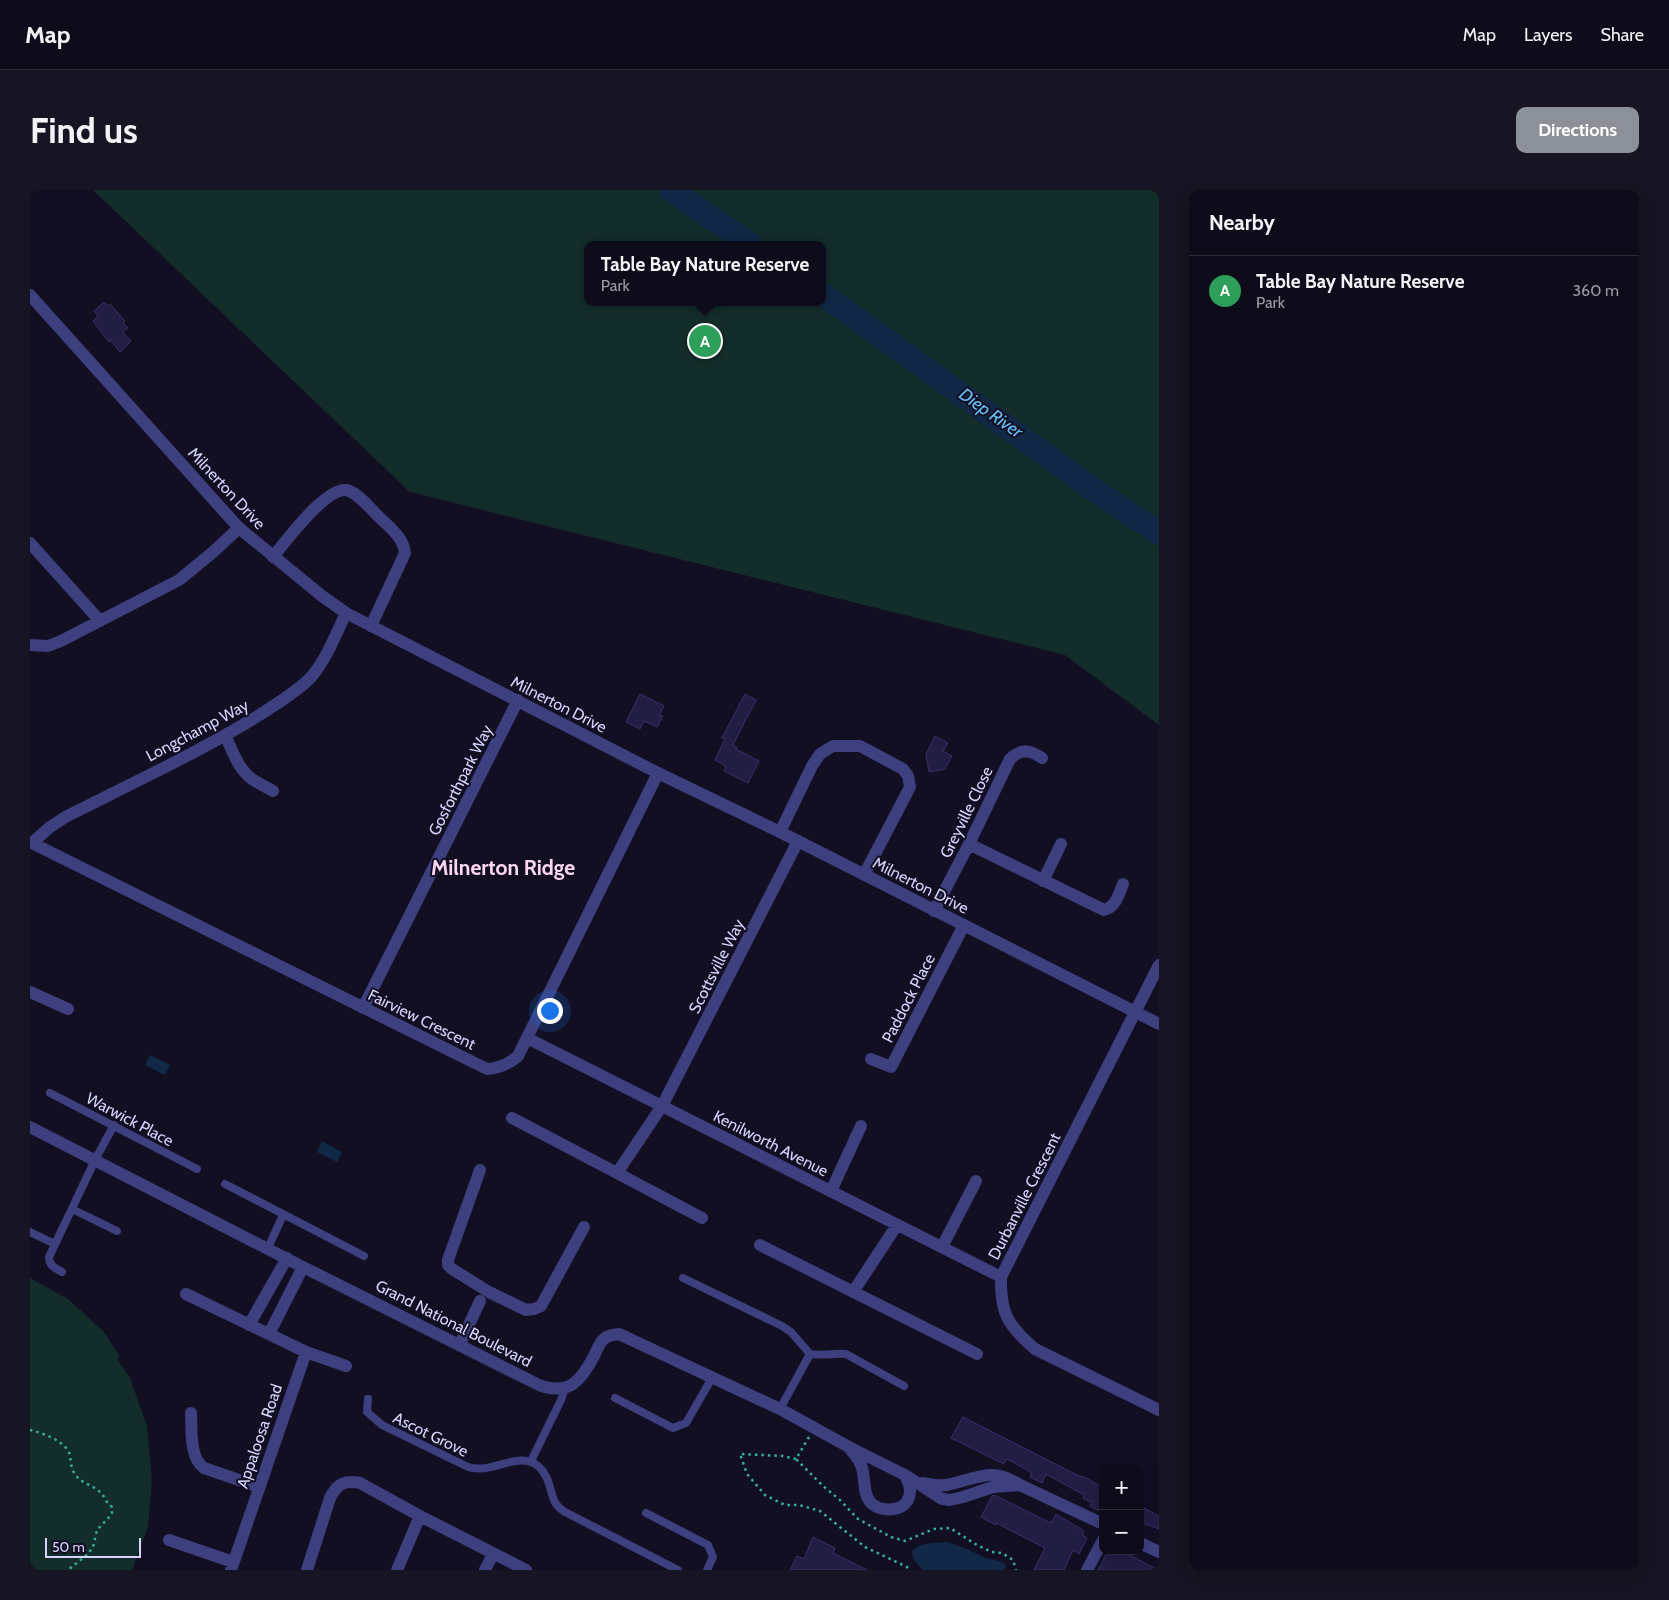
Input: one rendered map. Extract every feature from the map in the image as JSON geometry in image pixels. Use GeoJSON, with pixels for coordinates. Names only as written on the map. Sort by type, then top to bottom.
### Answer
{"type":"FeatureCollection","features":[{"type":"Feature","properties":{"kind":"street","name":"Milnerton Drive"},"geometry":{"type":"LineString","coordinates":[[30,295],[239,528],[322,596],[346,613],[658,773],[798,841],[1159,1024]]}},
{"type":"Feature","properties":{"kind":"street"},"geometry":{"type":"LineString","coordinates":[[273,557],[302,521],[331,494],[347,490],[357,496],[401,539],[406,553],[371,626]]}},
{"type":"Feature","properties":{"kind":"street"},"geometry":{"type":"LineString","coordinates":[[30,645],[48,646],[61,641],[179,580],[239,528]]}},
{"type":"Feature","properties":{"kind":"street"},"geometry":{"type":"LineString","coordinates":[[30,543],[100,621]]}},
{"type":"Feature","properties":{"kind":"street","name":"Longchamp Way"},"geometry":{"type":"LineString","coordinates":[[31,842],[67,816],[225,736],[269,708],[311,677],[321,663],[346,613]]}},
{"type":"Feature","properties":{"kind":"street","name":"Gosforthpark Way"},"geometry":{"type":"LineString","coordinates":[[363,1008],[518,700]]}},
{"type":"Feature","properties":{"kind":"street"},"geometry":{"type":"LineString","coordinates":[[225,736],[243,770],[250,778],[273,791]]}},
{"type":"Feature","properties":{"kind":"street"},"geometry":{"type":"LineString","coordinates":[[780,832],[812,766],[820,754],[833,746],[860,746],[903,769],[908,776],[910,787],[864,875]]}},
{"type":"Feature","properties":{"kind":"street","name":"Greyville Close"},"geometry":{"type":"LineString","coordinates":[[934,910],[969,844],[1010,759],[1015,755],[1031,751],[1042,758]]}},
{"type":"Feature","properties":{"kind":"street","name":"Fairview Crescent"},"geometry":{"type":"LineString","coordinates":[[31,842],[487,1069],[504,1066],[518,1056],[658,773]]}},
{"type":"Feature","properties":{"kind":"street","name":"Scottsville Way"},"geometry":{"type":"LineString","coordinates":[[617,1172],[662,1106],[798,841]]}},
{"type":"Feature","properties":{"kind":"street"},"geometry":{"type":"LineString","coordinates":[[969,844],[1104,910],[1114,904],[1124,884]]}},
{"type":"Feature","properties":{"kind":"street"},"geometry":{"type":"LineString","coordinates":[[1043,881],[1061,844]]}},
{"type":"Feature","properties":{"kind":"street","name":"Paddock Place"},"geometry":{"type":"LineString","coordinates":[[872,1059],[891,1067],[964,925]]}},
{"type":"Feature","properties":{"kind":"street"},"geometry":{"type":"LineString","coordinates":[[1135,1011],[1159,965]]}},
{"type":"Feature","properties":{"kind":"street"},"geometry":{"type":"LineString","coordinates":[[30,992],[68,1009]]}},
{"type":"Feature","properties":{"kind":"street","name":"Durbanville Crescent"},"geometry":{"type":"LineString","coordinates":[[1135,1011],[1001,1277],[1001,1299],[1010,1324],[1035,1349],[1159,1410]]}},
{"type":"Feature","properties":{"kind":"street","name":"Kenilworth Avenue"},"geometry":{"type":"LineString","coordinates":[[527,1038],[1001,1277]]}},
{"type":"Feature","properties":{"kind":"street"},"geometry":{"type":"LineString","coordinates":[[512,1118],[702,1218]]}},
{"type":"Feature","properties":{"kind":"street"},"geometry":{"type":"LineString","coordinates":[[831,1191],[861,1126]]}},
{"type":"Feature","properties":{"kind":"street","name":"Grand National Boulevard"},"geometry":{"type":"LineString","coordinates":[[30,1127],[539,1385],[552,1389],[565,1388]]}},
{"type":"Feature","properties":{"kind":"street"},"geometry":{"type":"LineString","coordinates":[[480,1170],[448,1260],[448,1265],[484,1297],[526,1310],[534,1310],[541,1306],[584,1227]]}},
{"type":"Feature","properties":{"kind":"street"},"geometry":{"type":"LineString","coordinates":[[942,1247],[976,1181]]}},
{"type":"Feature","properties":{"kind":"street"},"geometry":{"type":"LineString","coordinates":[[854,1292],[897,1225]]}},
{"type":"Feature","properties":{"kind":"street"},"geometry":{"type":"LineString","coordinates":[[760,1244],[977,1354]]}},
{"type":"Feature","properties":{"kind":"street"},"geometry":{"type":"LineString","coordinates":[[249,1325],[287,1258]]}},
{"type":"Feature","properties":{"kind":"street"},"geometry":{"type":"LineString","coordinates":[[269,1334],[303,1267]]}},
{"type":"Feature","properties":{"kind":"street"},"geometry":{"type":"LineString","coordinates":[[186,1294],[306,1352],[346,1366]]}},
{"type":"Feature","properties":{"kind":"street"},"geometry":{"type":"LineString","coordinates":[[460,1344],[484,1297]]}},
{"type":"Feature","properties":{"kind":"street"},"geometry":{"type":"LineString","coordinates":[[565,1388],[576,1383],[586,1371],[605,1338],[610,1335],[619,1334],[780,1409],[849,1448],[920,1483],[948,1484],[970,1478],[998,1474],[1009,1477],[1020,1485],[1099,1522]]}},
{"type":"Feature","properties":{"kind":"street","name":"Appaloosa Road"},"geometry":{"type":"LineString","coordinates":[[232,1566],[306,1352]]}},
{"type":"Feature","properties":{"kind":"street"},"geometry":{"type":"LineString","coordinates":[[191,1413],[195,1457],[198,1464],[204,1468],[259,1487]]}},
{"type":"Feature","properties":{"kind":"street"},"geometry":{"type":"LineString","coordinates":[[849,1448],[860,1463],[868,1498],[876,1507],[894,1509],[906,1503],[910,1495],[910,1489],[905,1475]]}},
{"type":"Feature","properties":{"kind":"street"},"geometry":{"type":"LineString","coordinates":[[307,1570],[330,1498],[341,1482],[351,1481],[360,1483],[526,1570]]}},
{"type":"Feature","properties":{"kind":"street"},"geometry":{"type":"LineString","coordinates":[[397,1570],[420,1516]]}},
{"type":"Feature","properties":{"kind":"street"},"geometry":{"type":"LineString","coordinates":[[169,1540],[232,1566]]}},
{"type":"Feature","properties":{"kind":"street"},"geometry":{"type":"LineString","coordinates":[[1144,1544],[1159,1552]]}},
{"type":"Feature","properties":{"kind":"street"},"geometry":{"type":"LineString","coordinates":[[1087,1570],[1099,1548]]}},
{"type":"Feature","properties":{"kind":"street"},"geometry":{"type":"LineString","coordinates":[[485,1570],[493,1554]]}},
{"type":"Feature","properties":{"kind":"lane","name":"Warwick Place"},"geometry":{"type":"LineString","coordinates":[[50,1093],[196,1169]]}},
{"type":"Feature","properties":{"kind":"lane","name":"Warwick Place"},"geometry":{"type":"LineString","coordinates":[[62,1272],[52,1266],[49,1262],[49,1257],[94,1160],[114,1125]]}},
{"type":"Feature","properties":{"kind":"lane"},"geometry":{"type":"LineString","coordinates":[[225,1184],[364,1256]]}},
{"type":"Feature","properties":{"kind":"lane"},"geometry":{"type":"LineString","coordinates":[[72,1208],[117,1231]]}},
{"type":"Feature","properties":{"kind":"lane"},"geometry":{"type":"LineString","coordinates":[[268,1248],[283,1215]]}},
{"type":"Feature","properties":{"kind":"lane"},"geometry":{"type":"LineString","coordinates":[[30,1232],[55,1244]]}},
{"type":"Feature","properties":{"kind":"lane"},"geometry":{"type":"LineString","coordinates":[[683,1278],[782,1326],[791,1332],[810,1354],[824,1356],[846,1354],[904,1386]]}},
{"type":"Feature","properties":{"kind":"lane"},"geometry":{"type":"LineString","coordinates":[[780,1409],[802,1372],[810,1354]]}},
{"type":"Feature","properties":{"kind":"lane"},"geometry":{"type":"LineString","coordinates":[[615,1398],[673,1428],[686,1423],[712,1378]]}},
{"type":"Feature","properties":{"kind":"lane"},"geometry":{"type":"LineString","coordinates":[[565,1388],[531,1461],[540,1467],[550,1482],[556,1505],[565,1512],[678,1570]]}},
{"type":"Feature","properties":{"kind":"lane","name":"Ascot Grove"},"geometry":{"type":"LineString","coordinates":[[368,1399],[367,1412],[382,1425],[468,1467],[477,1470],[520,1460],[531,1461]]}},
{"type":"Feature","properties":{"kind":"lane"},"geometry":{"type":"LineString","coordinates":[[646,1513],[708,1545],[713,1557],[707,1570]]}},
{"type":"Feature","properties":{"kind":"path"},"geometry":{"type":"LineString","coordinates":[[30,1430],[52,1437],[60,1444],[65,1445],[68,1448],[74,1474],[102,1493],[104,1501],[112,1506],[112,1514],[97,1530],[94,1548],[68,1570]]}},
{"type":"Feature","properties":{"kind":"path"},"geometry":{"type":"LineString","coordinates":[[796,1459],[783,1456],[740,1454],[747,1474],[765,1495],[785,1506],[799,1505],[820,1511],[866,1547],[910,1570]]}},
{"type":"Feature","properties":{"kind":"green space"},"geometry":{"type":"Polygon","coordinates":[[[93,190],[1159,190],[1159,725],[1065,655],[410,492],[93,190]]]}},
{"type":"Feature","properties":{"kind":"green space"},"geometry":{"type":"Polygon","coordinates":[[[30,1278],[68,1299],[104,1332],[119,1355],[117,1359],[130,1378],[147,1426],[152,1481],[148,1527],[132,1570],[30,1570],[30,1278]]]}},
{"type":"Feature","properties":{"kind":"water"},"geometry":{"type":"Polygon","coordinates":[[[150,1055],[170,1065],[165,1075],[145,1065],[150,1055]]]}},
{"type":"Feature","properties":{"kind":"water"},"geometry":{"type":"Polygon","coordinates":[[[322,1141],[342,1152],[337,1162],[317,1152],[322,1141]]]}},
{"type":"Feature","properties":{"kind":"water"},"geometry":{"type":"Polygon","coordinates":[[[947,1542],[986,1558],[1003,1562],[1006,1567],[1004,1570],[923,1570],[913,1559],[912,1551],[919,1546],[947,1542]]]}},
{"type":"Feature","properties":{"kind":"building"},"geometry":{"type":"Polygon","coordinates":[[[104,302],[108,306],[110,304],[125,321],[123,323],[128,328],[123,332],[131,341],[120,352],[110,340],[109,342],[93,321],[98,316],[94,311],[104,302]]]}},
{"type":"Feature","properties":{"kind":"building"},"geometry":{"type":"Polygon","coordinates":[[[640,694],[664,706],[659,715],[663,716],[657,727],[644,721],[640,729],[626,722],[640,694]]]}},
{"type":"Feature","properties":{"kind":"building"},"geometry":{"type":"Polygon","coordinates":[[[745,694],[756,700],[733,745],[737,747],[736,749],[759,761],[748,783],[724,771],[726,766],[715,760],[725,739],[722,738],[745,694]]]}},
{"type":"Feature","properties":{"kind":"building"},"geometry":{"type":"Polygon","coordinates":[[[935,736],[948,743],[943,751],[952,756],[945,769],[929,772],[926,754],[935,736]]]}},
{"type":"Feature","properties":{"kind":"building"},"geometry":{"type":"Polygon","coordinates":[[[963,1417],[1099,1485],[1099,1511],[1090,1506],[1092,1503],[1083,1498],[1084,1495],[1046,1474],[1042,1483],[1030,1477],[1032,1473],[1011,1461],[1006,1459],[1004,1464],[951,1438],[963,1417]]]}},
{"type":"Feature","properties":{"kind":"building"},"geometry":{"type":"Polygon","coordinates":[[[994,1495],[1051,1523],[1056,1514],[1084,1531],[1082,1535],[1087,1538],[1079,1554],[1073,1550],[1064,1570],[1034,1570],[1045,1548],[981,1517],[994,1495]]]}},
{"type":"Feature","properties":{"kind":"building"},"geometry":{"type":"Polygon","coordinates":[[[1144,1508],[1159,1516],[1159,1529],[1144,1523],[1144,1508]]]}},
{"type":"Feature","properties":{"kind":"building"},"geometry":{"type":"Polygon","coordinates":[[[813,1537],[835,1548],[833,1553],[867,1570],[790,1570],[797,1556],[804,1559],[813,1537]]]}},
{"type":"Feature","properties":{"kind":"building"},"geometry":{"type":"Polygon","coordinates":[[[1106,1555],[1130,1555],[1158,1570],[1098,1570],[1106,1555]]]}},
{"type":"Feature","properties":{"kind":"waterway","name":"Diep River"},"geometry":{"type":"LineString","coordinates":[[671,190],[745,241]]}},
{"type":"Feature","properties":{"kind":"waterway","name":"Diep River"},"geometry":{"type":"LineString","coordinates":[[826,297],[1100,494],[1159,533]]}},
{"type":"Feature","properties":{"kind":"place","name":"Table Bay Nature Reserve"},"geometry":{"type":"Point","coordinates":[705,341]}},
{"type":"Feature","properties":{"kind":"district","name":"Milnerton Ridge"},"geometry":{"type":"Point","coordinates":[503,868]}}]}
